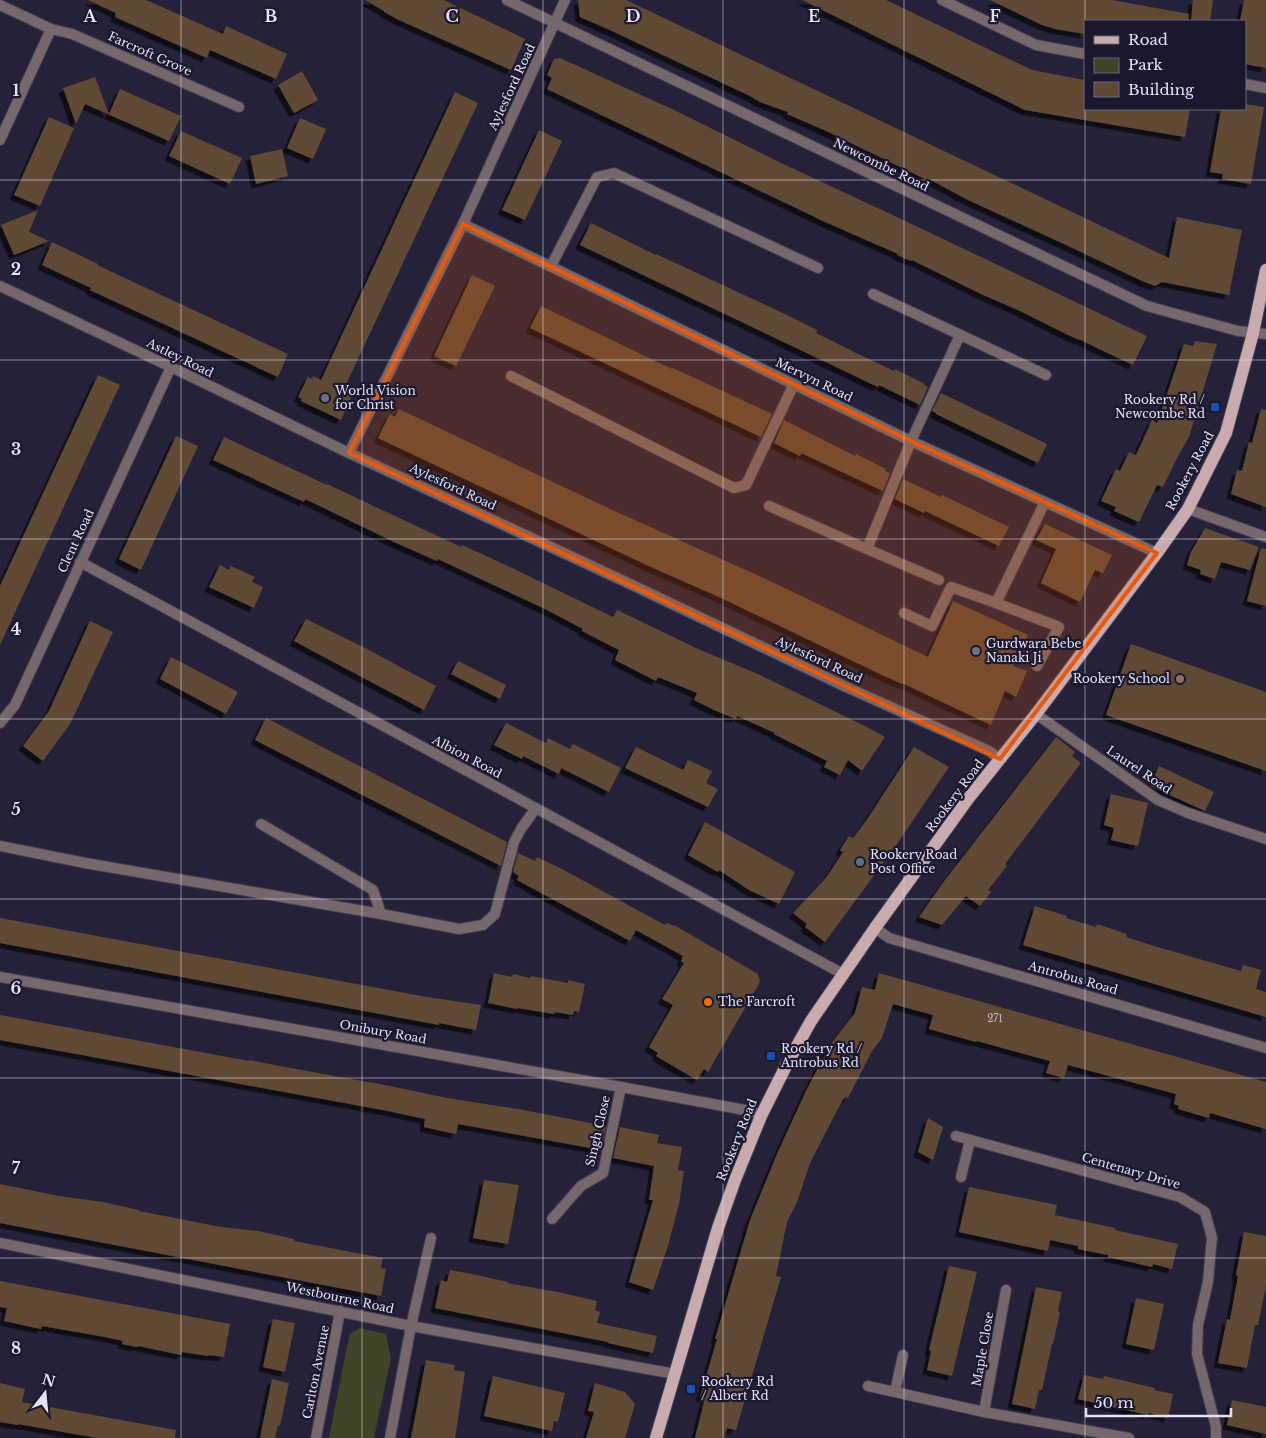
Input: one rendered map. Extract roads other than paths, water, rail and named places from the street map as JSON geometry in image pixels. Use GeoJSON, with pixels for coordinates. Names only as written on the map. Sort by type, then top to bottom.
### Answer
{"type":"FeatureCollection","features":[{"type":"Feature","properties":{"kind":"main road","name":"Rookery Road"},"geometry":{"type":"LineString","coordinates":[[656,1438],[718,1228],[761,1116],[788,1062],[811,1021],[843,974],[968,799],[1036,714],[1188,509],[1226,433],[1266,270]]}},
{"type":"Feature","properties":{"kind":"street","name":"Newcombe Road"},"geometry":{"type":"LineString","coordinates":[[507,0],[1146,306],[1238,330],[1266,334]]}},
{"type":"Feature","properties":{"kind":"street","name":"Aylesford Road"},"geometry":{"type":"LineString","coordinates":[[565,0],[463,224],[349,454],[586,563],[846,687],[989,752],[1000,759]]}},
{"type":"Feature","properties":{"kind":"street"},"geometry":{"type":"LineString","coordinates":[[942,0],[1036,46],[1084,54]]}},
{"type":"Feature","properties":{"kind":"street","name":"Farcroft Grove"},"geometry":{"type":"LineString","coordinates":[[0,6],[51,29],[72,34],[238,107]]}},
{"type":"Feature","properties":{"kind":"street"},"geometry":{"type":"LineString","coordinates":[[0,140],[51,29]]}},
{"type":"Feature","properties":{"kind":"street"},"geometry":{"type":"LineString","coordinates":[[1246,84],[1266,88]]}},
{"type":"Feature","properties":{"kind":"street"},"geometry":{"type":"LineString","coordinates":[[551,266],[597,177],[614,173],[818,268]]}},
{"type":"Feature","properties":{"kind":"street","name":"Mervyn Road"},"geometry":{"type":"LineString","coordinates":[[463,224],[911,441],[1157,553]]}},
{"type":"Feature","properties":{"kind":"street","name":"Astley Road"},"geometry":{"type":"LineString","coordinates":[[0,286],[349,454]]}},
{"type":"Feature","properties":{"kind":"street"},"geometry":{"type":"LineString","coordinates":[[873,294],[1046,375]]}},
{"type":"Feature","properties":{"kind":"street"},"geometry":{"type":"LineString","coordinates":[[866,548],[911,441],[960,334]]}},
{"type":"Feature","properties":{"kind":"street","name":"Clent Road"},"geometry":{"type":"LineString","coordinates":[[0,723],[15,705],[171,367]]}},
{"type":"Feature","properties":{"kind":"street"},"geometry":{"type":"LineString","coordinates":[[511,376],[734,488],[746,485],[794,384]]}},
{"type":"Feature","properties":{"kind":"street"},"geometry":{"type":"LineString","coordinates":[[996,603],[1045,502]]}},
{"type":"Feature","properties":{"kind":"street"},"geometry":{"type":"LineString","coordinates":[[769,506],[939,580]]}},
{"type":"Feature","properties":{"kind":"street"},"geometry":{"type":"LineString","coordinates":[[1188,509],[1266,537]]}},
{"type":"Feature","properties":{"kind":"street","name":"Albion Road"},"geometry":{"type":"LineString","coordinates":[[80,562],[843,974]]}},
{"type":"Feature","properties":{"kind":"street"},"geometry":{"type":"LineString","coordinates":[[904,613],[932,626],[951,587],[1060,627],[1038,666]]}},
{"type":"Feature","properties":{"kind":"street","name":"Laurel Road"},"geometry":{"type":"LineString","coordinates":[[1036,714],[1158,800],[1188,813],[1266,839]]}},
{"type":"Feature","properties":{"kind":"street"},"geometry":{"type":"LineString","coordinates":[[0,846],[84,863],[459,929],[483,926],[495,914],[514,842],[521,828],[536,808]]}},
{"type":"Feature","properties":{"kind":"street"},"geometry":{"type":"LineString","coordinates":[[261,824],[373,890],[381,914]]}},
{"type":"Feature","properties":{"kind":"street","name":"Antrobus Road"},"geometry":{"type":"LineString","coordinates":[[875,928],[889,938],[1266,1048]]}},
{"type":"Feature","properties":{"kind":"street","name":"Onibury Road"},"geometry":{"type":"LineString","coordinates":[[0,977],[621,1087],[750,1111],[761,1116]]}},
{"type":"Feature","properties":{"kind":"street","name":"Singh Close"},"geometry":{"type":"LineString","coordinates":[[552,1219],[581,1186],[603,1173],[621,1087]]}},
{"type":"Feature","properties":{"kind":"street","name":"Centenary Drive"},"geometry":{"type":"LineString","coordinates":[[956,1136],[1180,1197],[1205,1212],[1212,1238],[1208,1282],[1198,1325],[1197,1354],[1216,1427],[1216,1438]]}},
{"type":"Feature","properties":{"kind":"street"},"geometry":{"type":"LineString","coordinates":[[961,1177],[970,1140]]}},
{"type":"Feature","properties":{"kind":"street"},"geometry":{"type":"LineString","coordinates":[[390,1438],[411,1326],[431,1238]]}},
{"type":"Feature","properties":{"kind":"street","name":"Westbourne Road"},"geometry":{"type":"LineString","coordinates":[[0,1243],[411,1326],[675,1374]]}},
{"type":"Feature","properties":{"kind":"street","name":"Maple Close"},"geometry":{"type":"LineString","coordinates":[[984,1412],[1006,1290]]}},
{"type":"Feature","properties":{"kind":"street","name":"Carlton Avenue"},"geometry":{"type":"LineString","coordinates":[[316,1438],[340,1311]]}},
{"type":"Feature","properties":{"kind":"street"},"geometry":{"type":"LineString","coordinates":[[895,1392],[903,1355]]}},
{"type":"Feature","properties":{"kind":"street"},"geometry":{"type":"LineString","coordinates":[[868,1386],[984,1412],[1129,1438]]}},
{"type":"Feature","properties":{"kind":"place","name":"World Vision for Christ"},"geometry":{"type":"Point","coordinates":[325,398]}},
{"type":"Feature","properties":{"kind":"place","name":"Rookery Rd / Newcombe Rd"},"geometry":{"type":"Point","coordinates":[1215,407]}},
{"type":"Feature","properties":{"kind":"place","name":"Gurdwara Bebe Nanaki Ji"},"geometry":{"type":"Point","coordinates":[976,651]}},
{"type":"Feature","properties":{"kind":"place","name":"Rookery School"},"geometry":{"type":"Point","coordinates":[1180,679]}},
{"type":"Feature","properties":{"kind":"place","name":"Rookery Road Post Office"},"geometry":{"type":"Point","coordinates":[860,862]}},
{"type":"Feature","properties":{"kind":"place","name":"The Farcroft"},"geometry":{"type":"Point","coordinates":[708,1002]}},
{"type":"Feature","properties":{"kind":"place","name":"Rookery Rd / Antrobus Rd"},"geometry":{"type":"Point","coordinates":[771,1056]}},
{"type":"Feature","properties":{"kind":"place","name":"Rookery Rd / Albert Rd"},"geometry":{"type":"Point","coordinates":[691,1389]}}]}
